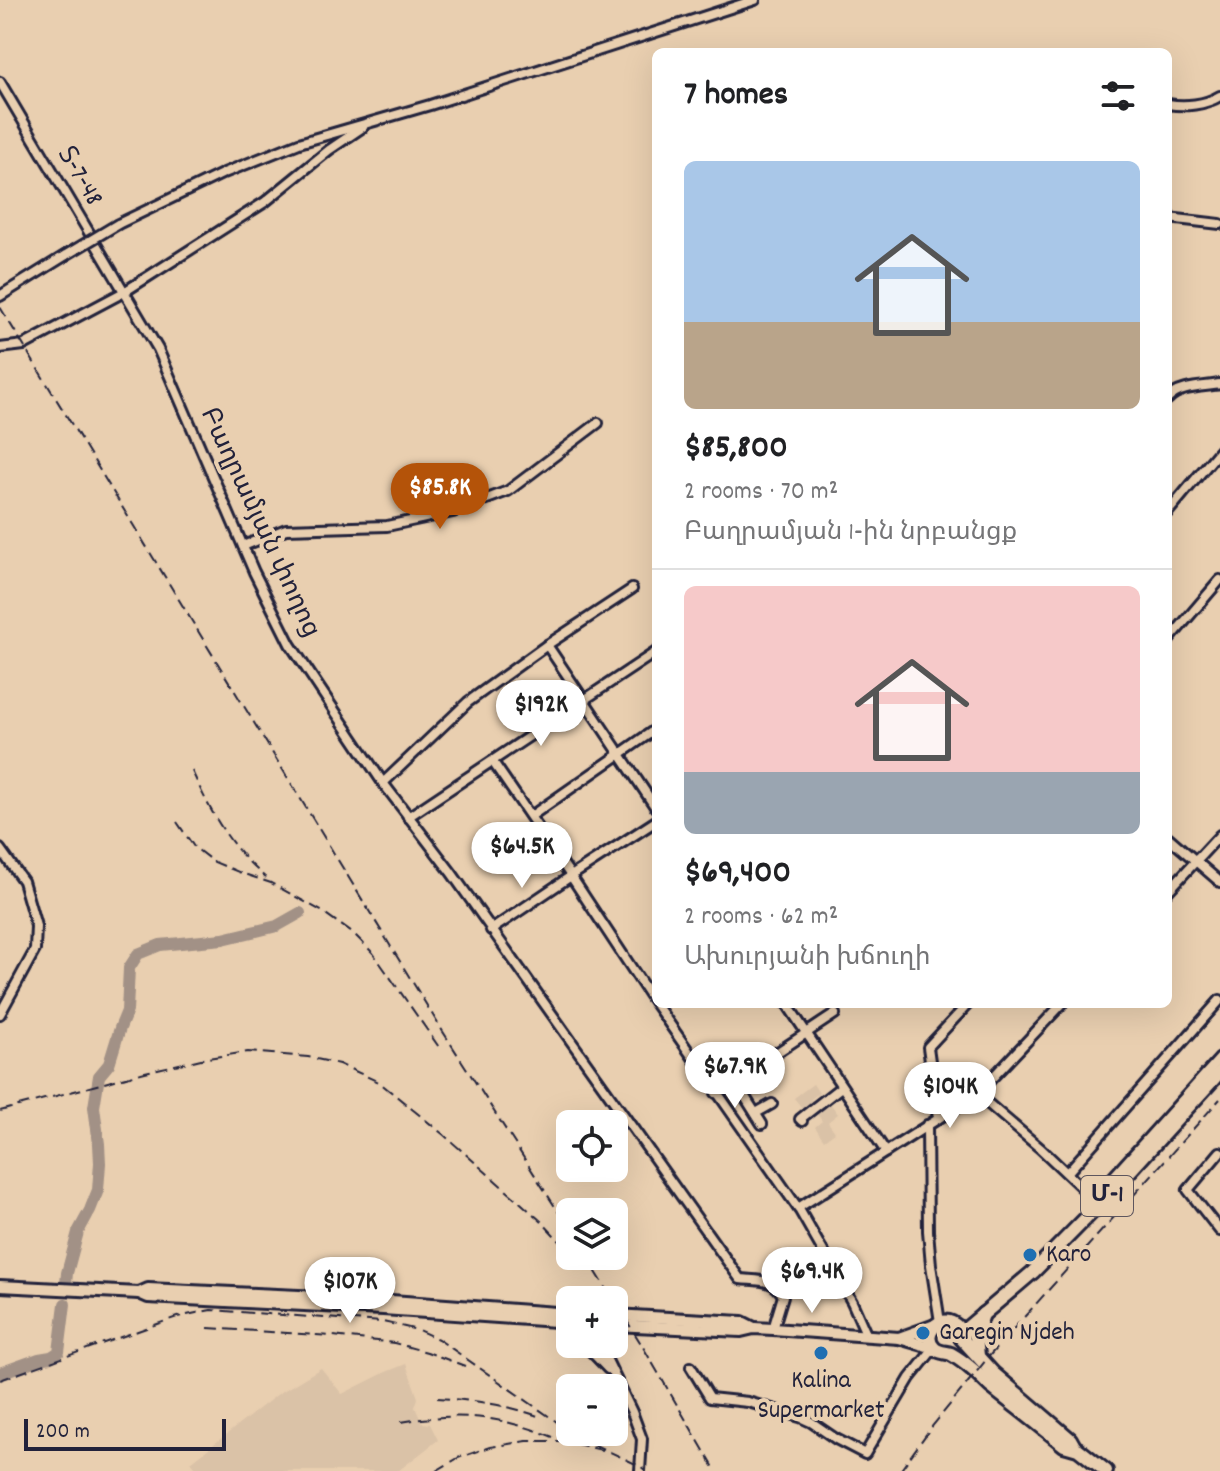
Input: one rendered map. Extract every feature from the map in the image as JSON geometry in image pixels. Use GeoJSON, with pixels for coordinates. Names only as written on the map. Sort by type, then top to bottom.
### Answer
{"type":"FeatureCollection","features":[{"type":"Feature","properties":{"kind":"highway","name":"Մ-1"},"geometry":{"type":"LineString","coordinates":[[961,1335],[1033,1272],[1220,1072]]}},
{"type":"Feature","properties":{"kind":"highway","name":"Մ-1"},"geometry":{"type":"LineString","coordinates":[[940,1323],[985,1311]]}},
{"type":"Feature","properties":{"kind":"highway"},"geometry":{"type":"LineString","coordinates":[[978,1356],[977,1330],[985,1311]]}},
{"type":"Feature","properties":{"kind":"highway"},"geometry":{"type":"LineString","coordinates":[[1075,1448],[1064,1445],[971,1368],[934,1348],[930,1333],[940,1323],[955,1324],[993,1373],[1070,1439],[1090,1465],[1106,1471]]}},
{"type":"Feature","properties":{"kind":"highway"},"geometry":{"type":"LineString","coordinates":[[948,1353],[957,1348],[961,1335]]}},
{"type":"Feature","properties":{"kind":"main road"},"geometry":{"type":"LineString","coordinates":[[0,1286],[556,1321]]}},
{"type":"Feature","properties":{"kind":"main road"},"geometry":{"type":"LineString","coordinates":[[139,1293],[148,1289],[364,1299],[556,1313]]}},
{"type":"Feature","properties":{"kind":"main road"},"geometry":{"type":"LineString","coordinates":[[628,1316],[742,1322],[754,1328]]}},
{"type":"Feature","properties":{"kind":"main road"},"geometry":{"type":"LineString","coordinates":[[899,1338],[940,1323]]}},
{"type":"Feature","properties":{"kind":"main road"},"geometry":{"type":"LineString","coordinates":[[628,1326],[741,1331],[754,1328],[899,1338],[934,1348]]}},
{"type":"Feature","properties":{"kind":"street"},"geometry":{"type":"LineString","coordinates":[[0,296],[118,224],[224,173],[299,143],[430,105],[755,0]]}},
{"type":"Feature","properties":{"kind":"street","name":"Տ-7-48"},"geometry":{"type":"LineString","coordinates":[[0,82],[124,292]]}},
{"type":"Feature","properties":{"kind":"street"},"geometry":{"type":"LineString","coordinates":[[1172,104],[1184,106],[1220,96]]}},
{"type":"Feature","properties":{"kind":"street"},"geometry":{"type":"LineString","coordinates":[[0,336],[3,347],[24,345],[124,292],[265,202],[370,121]]}},
{"type":"Feature","properties":{"kind":"street"},"geometry":{"type":"LineString","coordinates":[[1172,218],[1220,224]]}},
{"type":"Feature","properties":{"kind":"street","name":"Բաղրամյան փողոց"},"geometry":{"type":"LineString","coordinates":[[124,292],[158,349],[243,546],[290,644],[383,783],[451,872],[740,1279],[772,1282],[779,1287],[783,1296],[773,1329]]}},
{"type":"Feature","properties":{"kind":"street"},"geometry":{"type":"LineString","coordinates":[[1172,395],[1220,384]]}},
{"type":"Feature","properties":{"kind":"street"},"geometry":{"type":"LineString","coordinates":[[243,546],[286,529],[387,526],[453,512],[508,491],[598,423]]}},
{"type":"Feature","properties":{"kind":"street"},"geometry":{"type":"LineString","coordinates":[[1172,507],[1220,450]]}},
{"type":"Feature","properties":{"kind":"street"},"geometry":{"type":"LineString","coordinates":[[1172,636],[1220,580]]}},
{"type":"Feature","properties":{"kind":"street"},"geometry":{"type":"LineString","coordinates":[[383,783],[468,702],[632,589]]}},
{"type":"Feature","properties":{"kind":"street"},"geometry":{"type":"LineString","coordinates":[[547,645],[652,802]]}},
{"type":"Feature","properties":{"kind":"street"},"geometry":{"type":"LineString","coordinates":[[408,817],[652,655]]}},
{"type":"Feature","properties":{"kind":"street"},"geometry":{"type":"LineString","coordinates":[[531,816],[652,732]]}},
{"type":"Feature","properties":{"kind":"street"},"geometry":{"type":"LineString","coordinates":[[493,762],[652,993]]}},
{"type":"Feature","properties":{"kind":"street"},"geometry":{"type":"LineString","coordinates":[[491,930],[652,824]]}},
{"type":"Feature","properties":{"kind":"street"},"geometry":{"type":"LineString","coordinates":[[1172,887],[1220,835]]}},
{"type":"Feature","properties":{"kind":"street"},"geometry":{"type":"LineString","coordinates":[[1172,840],[1220,882]]}},
{"type":"Feature","properties":{"kind":"street"},"geometry":{"type":"LineString","coordinates":[[0,849],[23,881],[36,926],[35,950],[0,1014]]}},
{"type":"Feature","properties":{"kind":"street"},"geometry":{"type":"LineString","coordinates":[[1067,1173],[1220,1000]]}},
{"type":"Feature","properties":{"kind":"street"},"geometry":{"type":"LineString","coordinates":[[662,1008],[716,1093],[798,1208],[852,1302],[867,1336]]}},
{"type":"Feature","properties":{"kind":"street"},"geometry":{"type":"LineString","coordinates":[[790,1008],[886,1152]]}},
{"type":"Feature","properties":{"kind":"street"},"geometry":{"type":"LineString","coordinates":[[938,1118],[928,1047],[964,1008]]}},
{"type":"Feature","properties":{"kind":"street"},"geometry":{"type":"LineString","coordinates":[[798,1208],[977,1094],[1058,1008]]}},
{"type":"Feature","properties":{"kind":"street"},"geometry":{"type":"LineString","coordinates":[[716,1093],[835,1014]]}},
{"type":"Feature","properties":{"kind":"street"},"geometry":{"type":"LineString","coordinates":[[977,1094],[1096,1202],[1220,1058]]}},
{"type":"Feature","properties":{"kind":"street"},"geometry":{"type":"LineString","coordinates":[[735,1081],[762,1124]]}},
{"type":"Feature","properties":{"kind":"street"},"geometry":{"type":"LineString","coordinates":[[802,1121],[800,1119],[841,1087]]}},
{"type":"Feature","properties":{"kind":"street"},"geometry":{"type":"LineString","coordinates":[[756,1113],[772,1104]]}},
{"type":"Feature","properties":{"kind":"street"},"geometry":{"type":"LineString","coordinates":[[927,1125],[928,1231],[940,1323]]}},
{"type":"Feature","properties":{"kind":"street"},"geometry":{"type":"LineString","coordinates":[[1220,1152],[1188,1190],[1220,1231]]}},
{"type":"Feature","properties":{"kind":"street"},"geometry":{"type":"LineString","coordinates":[[691,1367],[710,1398],[748,1402],[800,1417],[865,1454],[910,1378],[934,1348]]}},
{"type":"Feature","properties":{"kind":"street"},"geometry":{"type":"LineString","coordinates":[[598,1358],[611,1372]]}},
{"type":"Feature","properties":{"kind":"street"},"geometry":{"type":"LineString","coordinates":[[605,1358],[642,1439],[640,1471]]}},
{"type":"Feature","properties":{"kind":"shaded area"},"geometry":{"type":"Polygon","coordinates":[[[813,1084],[819,1093],[811,1099],[819,1110],[830,1103],[838,1114],[828,1122],[835,1132],[824,1140],[815,1127],[822,1121],[809,1103],[802,1108],[794,1098],[813,1084]]]}},
{"type":"Feature","properties":{"kind":"shaded area"},"geometry":{"type":"Polygon","coordinates":[[[406,1364],[418,1398],[415,1407],[422,1423],[430,1424],[438,1440],[398,1471],[198,1471],[191,1462],[278,1394],[321,1368],[342,1394],[406,1364]]]}},
{"type":"Feature","properties":{"kind":"waterway"},"geometry":{"type":"LineString","coordinates":[[66,1284],[78,1232],[98,1190],[100,1163],[94,1107],[99,1076],[109,1064],[127,1011],[129,968],[138,954],[160,945],[223,939],[277,926],[300,913]]}},
{"type":"Feature","properties":{"kind":"waterway"},"geometry":{"type":"LineString","coordinates":[[0,1373],[59,1352],[65,1304]]}},
{"type":"Feature","properties":{"kind":"railway"},"geometry":{"type":"LineString","coordinates":[[0,307],[440,1027],[556,1208]]}},
{"type":"Feature","properties":{"kind":"railway"},"geometry":{"type":"LineString","coordinates":[[192,771],[223,829],[266,878]]}},
{"type":"Feature","properties":{"kind":"railway"},"geometry":{"type":"LineString","coordinates":[[177,822],[194,847],[212,861],[271,883],[323,912],[355,935],[373,953],[441,1050]]}},
{"type":"Feature","properties":{"kind":"railway"},"geometry":{"type":"LineString","coordinates":[[0,1111],[145,1072],[248,1052],[308,1057],[339,1064],[379,1082],[444,1135],[556,1237]]}},
{"type":"Feature","properties":{"kind":"railway"},"geometry":{"type":"LineString","coordinates":[[900,1471],[991,1354],[1220,1099]]}},
{"type":"Feature","properties":{"kind":"railway"},"geometry":{"type":"LineString","coordinates":[[595,1270],[716,1471]]}},
{"type":"Feature","properties":{"kind":"railway"},"geometry":{"type":"LineString","coordinates":[[0,1380],[177,1317],[211,1310],[383,1322],[418,1330],[438,1339],[556,1421]]}},
{"type":"Feature","properties":{"kind":"railway"},"geometry":{"type":"LineString","coordinates":[[208,1328],[394,1343],[465,1366]]}},
{"type":"Feature","properties":{"kind":"railway"},"geometry":{"type":"LineString","coordinates":[[437,1398],[488,1403],[538,1416]]}},
{"type":"Feature","properties":{"kind":"railway"},"geometry":{"type":"LineString","coordinates":[[401,1422],[442,1417],[478,1418],[514,1424],[553,1437]]}},
{"type":"Feature","properties":{"kind":"railway"},"geometry":{"type":"LineString","coordinates":[[436,1471],[458,1458],[490,1447],[527,1441],[565,1441],[602,1450]]}},
{"type":"Feature","properties":{"kind":"railway"},"geometry":{"type":"LineString","coordinates":[[597,1446],[646,1471]]}},
{"type":"Feature","properties":{"kind":"place","name":"Karo"},"geometry":{"type":"Point","coordinates":[1030,1255]}},
{"type":"Feature","properties":{"kind":"place","name":"Garegin Njdeh"},"geometry":{"type":"Point","coordinates":[923,1333]}},
{"type":"Feature","properties":{"kind":"place","name":"Kalina Supermarket"},"geometry":{"type":"Point","coordinates":[821,1353]}}]}
